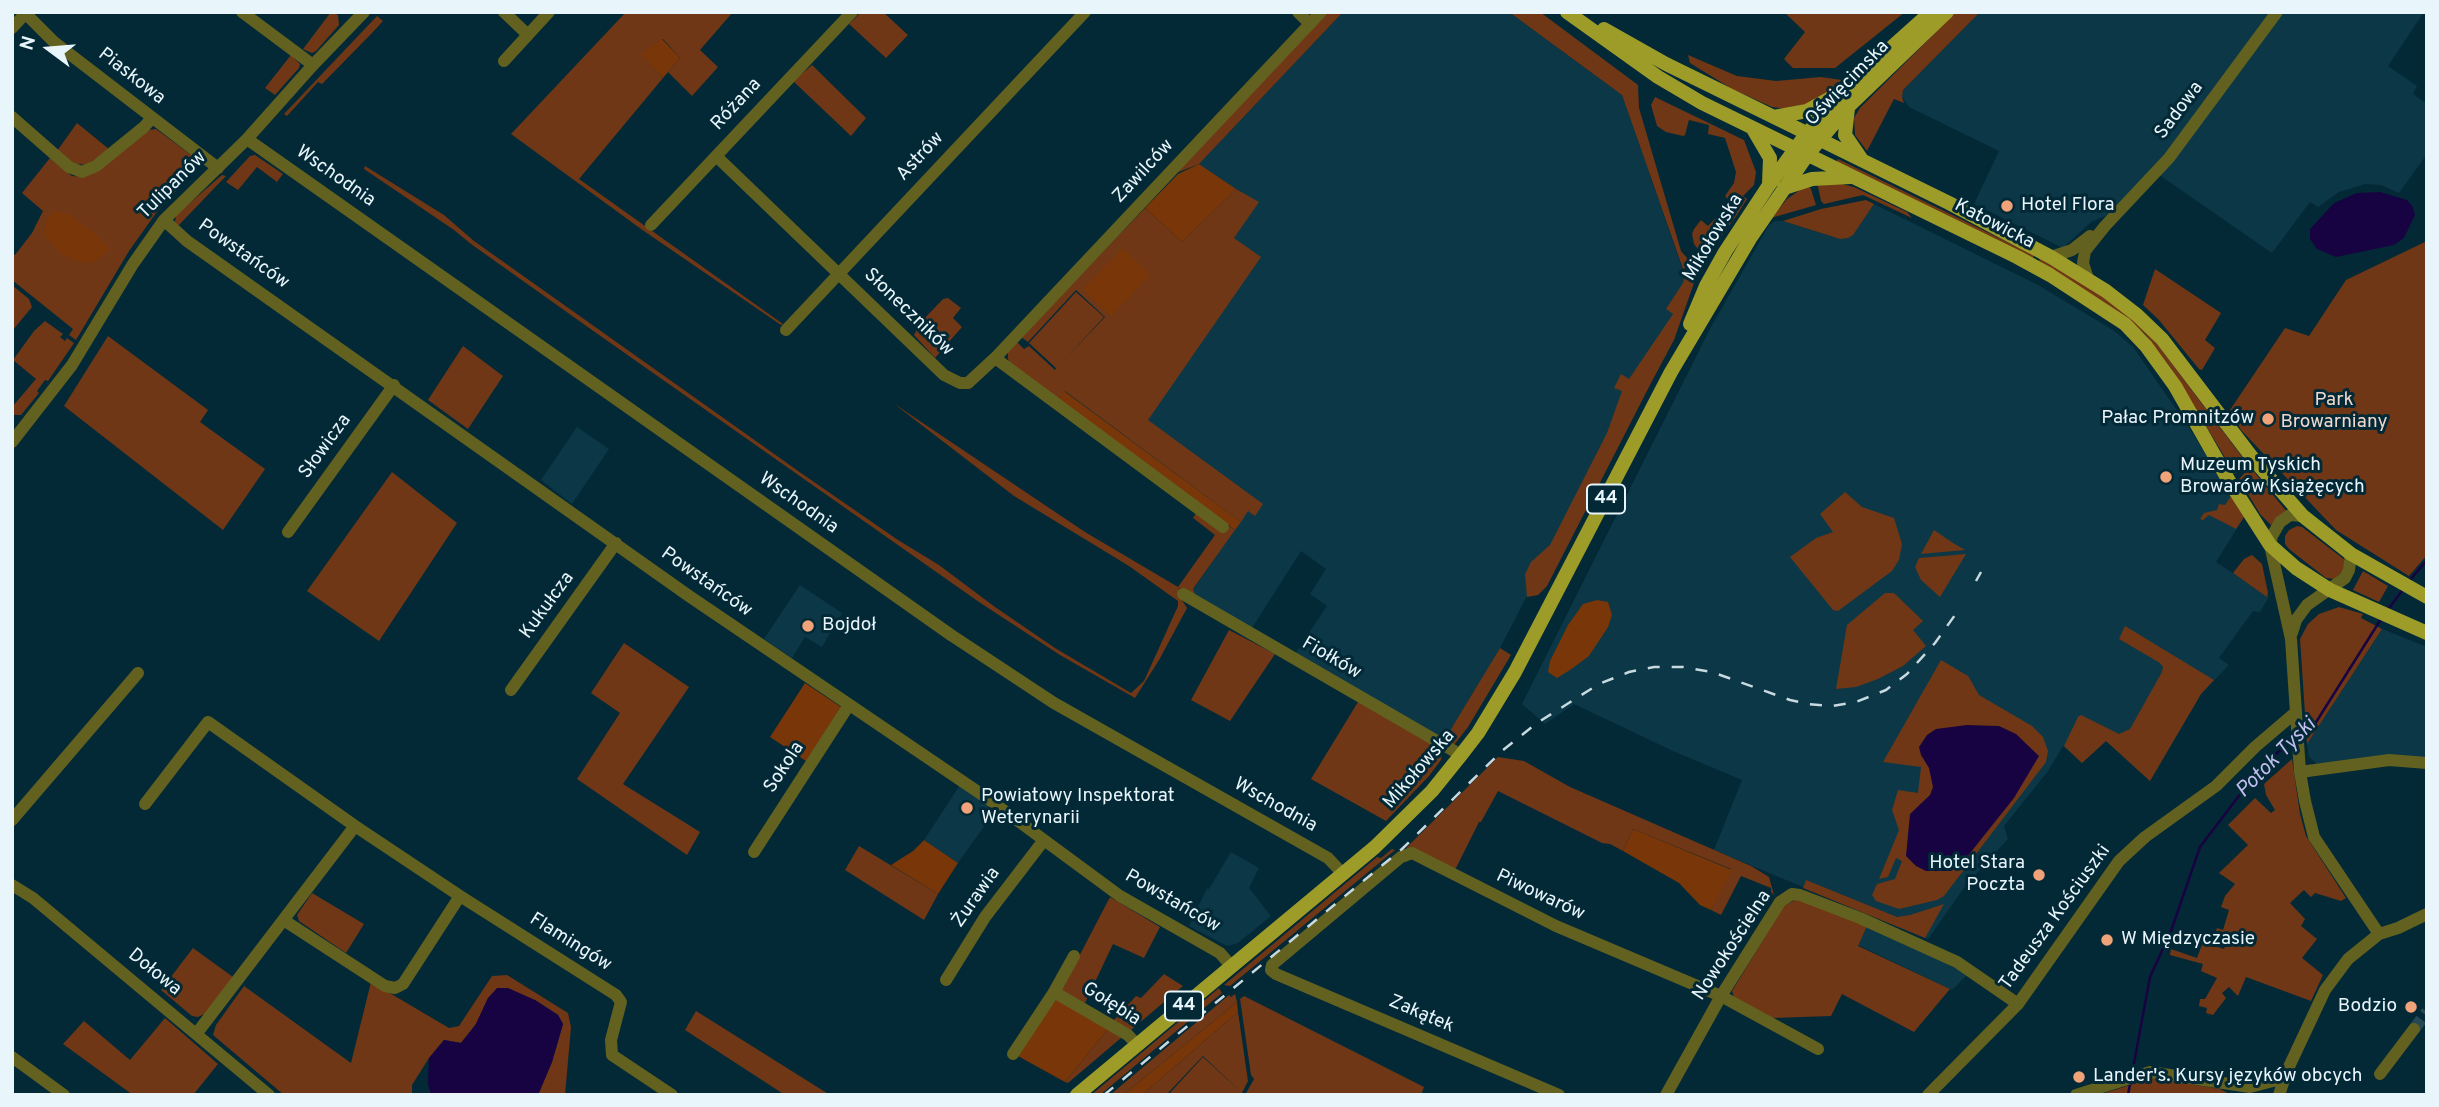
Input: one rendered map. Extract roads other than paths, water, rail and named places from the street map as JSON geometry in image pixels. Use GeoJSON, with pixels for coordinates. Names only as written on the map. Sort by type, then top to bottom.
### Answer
{"type":"FeatureCollection","features":[{"type":"Feature","properties":{"kind":"main road","name":"Katowicka"},"geometry":{"type":"LineString","coordinates":[[1567,12],[1602,28],[1666,64],[1949,203],[2088,279],[2137,315],[2162,339],[2254,460],[2303,516],[2351,554],[2427,597]]}},
{"type":"Feature","properties":{"kind":"main road","name":"Katowicka"},"geometry":{"type":"LineString","coordinates":[[1567,12],[1658,77],[1702,103],[2024,261],[2125,324],[2146,346],[2175,386],[2229,481],[2270,545],[2296,568],[2330,590],[2427,633]]}},
{"type":"Feature","properties":{"kind":"main road","name":"Oświęcimska"},"geometry":{"type":"LineString","coordinates":[[1814,137],[1851,86],[1931,12]]}},
{"type":"Feature","properties":{"kind":"main road","name":"Oświęcimska"},"geometry":{"type":"LineString","coordinates":[[1814,137],[1947,12]]}},
{"type":"Feature","properties":{"kind":"main road"},"geometry":{"type":"LineString","coordinates":[[1774,117],[1807,111],[1851,86]]}},
{"type":"Feature","properties":{"kind":"main road"},"geometry":{"type":"LineString","coordinates":[[1849,106],[1845,135],[1862,161]]}},
{"type":"Feature","properties":{"kind":"main road"},"geometry":{"type":"LineString","coordinates":[[1750,125],[1770,158],[1769,186]]}},
{"type":"Feature","properties":{"kind":"main road","name":"Mikołowska"},"geometry":{"type":"LineString","coordinates":[[1671,372],[1706,286],[1725,252],[1769,186],[1814,137]]}},
{"type":"Feature","properties":{"kind":"main road","name":"Mikołowska"},"geometry":{"type":"LineString","coordinates":[[1077,1095],[1343,874],[1432,791],[1478,733],[1515,672],[1671,372],[1751,237],[1784,188],[1802,151]]}},
{"type":"Feature","properties":{"kind":"main road"},"geometry":{"type":"LineString","coordinates":[[1784,188],[1812,179],[1852,177]]}},
{"type":"Feature","properties":{"kind":"street"},"geometry":{"type":"LineString","coordinates":[[242,12],[313,65]]}},
{"type":"Feature","properties":{"kind":"street"},"geometry":{"type":"LineString","coordinates":[[504,12],[528,35]]}},
{"type":"Feature","properties":{"kind":"street"},"geometry":{"type":"LineString","coordinates":[[504,61],[548,12]]}},
{"type":"Feature","properties":{"kind":"street","name":"Różana"},"geometry":{"type":"LineString","coordinates":[[651,225],[852,12]]}},
{"type":"Feature","properties":{"kind":"street","name":"Astrów"},"geometry":{"type":"LineString","coordinates":[[786,330],[1085,12]]}},
{"type":"Feature","properties":{"kind":"street"},"geometry":{"type":"LineString","coordinates":[[1298,12],[1310,24]]}},
{"type":"Feature","properties":{"kind":"street","name":"Zawilców"},"geometry":{"type":"LineString","coordinates":[[995,358],[1321,12]]}},
{"type":"Feature","properties":{"kind":"street","name":"Sadowa"},"geometry":{"type":"LineString","coordinates":[[2088,279],[2083,257],[2105,226],[2169,158],[2277,12]]}},
{"type":"Feature","properties":{"kind":"street"},"geometry":{"type":"LineString","coordinates":[[12,28],[24,13]]}},
{"type":"Feature","properties":{"kind":"street","name":"Piaskowa"},"geometry":{"type":"LineString","coordinates":[[24,13],[54,42],[218,168]]}},
{"type":"Feature","properties":{"kind":"street","name":"Tulipanów"},"geometry":{"type":"LineString","coordinates":[[12,442],[72,365],[133,264],[164,220],[247,139],[355,15]]}},
{"type":"Feature","properties":{"kind":"street"},"geometry":{"type":"LineString","coordinates":[[12,117],[69,167],[82,172],[96,166],[152,118]]}},
{"type":"Feature","properties":{"kind":"street","name":"Wschodnia"},"geometry":{"type":"LineString","coordinates":[[247,139],[951,635],[1054,704],[1328,858],[1343,874]]}},
{"type":"Feature","properties":{"kind":"street","name":"Słoneczników"},"geometry":{"type":"LineString","coordinates":[[716,156],[952,380],[968,383],[995,358]]}},
{"type":"Feature","properties":{"kind":"street","name":"Powstańców"},"geometry":{"type":"LineString","coordinates":[[164,220],[187,241],[689,596],[987,798],[1133,904],[1220,953],[1232,967]]}},
{"type":"Feature","properties":{"kind":"street","name":"Sadowa"},"geometry":{"type":"LineString","coordinates":[[2051,257],[2072,250],[2105,226]]}},
{"type":"Feature","properties":{"kind":"street"},"geometry":{"type":"LineString","coordinates":[[995,358],[1223,527]]}},
{"type":"Feature","properties":{"kind":"street","name":"Słowicza"},"geometry":{"type":"LineString","coordinates":[[288,532],[394,385]]}},
{"type":"Feature","properties":{"kind":"street"},"geometry":{"type":"LineString","coordinates":[[2303,516],[2290,515],[2280,522],[2270,545],[2291,639],[2300,772],[2314,836],[2379,934]]}},
{"type":"Feature","properties":{"kind":"street","name":"Kukułcza"},"geometry":{"type":"LineString","coordinates":[[511,690],[616,543]]}},
{"type":"Feature","properties":{"kind":"street"},"geometry":{"type":"LineString","coordinates":[[2291,639],[2295,620],[2300,612],[2345,578],[2351,554]]}},
{"type":"Feature","properties":{"kind":"street","name":"Fiołków"},"geometry":{"type":"LineString","coordinates":[[1183,594],[1461,755]]}},
{"type":"Feature","properties":{"kind":"street"},"geometry":{"type":"LineString","coordinates":[[12,820],[138,673]]}},
{"type":"Feature","properties":{"kind":"street","name":"Sokola"},"geometry":{"type":"LineString","coordinates":[[754,852],[849,705]]}},
{"type":"Feature","properties":{"kind":"street","name":"Tadeusza Kościuszki"},"geometry":{"type":"LineString","coordinates":[[1928,1095],[2018,1004],[2119,861],[2145,837],[2216,786],[2255,747],[2296,712]]}},
{"type":"Feature","properties":{"kind":"street","name":"Flamingów"},"geometry":{"type":"LineString","coordinates":[[145,804],[208,722],[355,826],[616,995],[621,1002],[611,1040],[612,1055],[671,1095]]}},
{"type":"Feature","properties":{"kind":"street"},"geometry":{"type":"LineString","coordinates":[[2300,772],[2389,760],[2427,763]]}},
{"type":"Feature","properties":{"kind":"street"},"geometry":{"type":"LineString","coordinates":[[197,1033],[355,826]]}},
{"type":"Feature","properties":{"kind":"street","name":"Żurawia"},"geometry":{"type":"LineString","coordinates":[[946,980],[985,917],[1044,840]]}},
{"type":"Feature","properties":{"kind":"street","name":"Piwowarów"},"geometry":{"type":"LineString","coordinates":[[1270,968],[1275,961],[1401,857],[1412,853],[1556,926],[1721,996],[1818,1049]]}},
{"type":"Feature","properties":{"kind":"street","name":"Dołowa"},"geometry":{"type":"LineString","coordinates":[[12,885],[33,898],[269,1095]]}},
{"type":"Feature","properties":{"kind":"street","name":"Nowokościelna"},"geometry":{"type":"LineString","coordinates":[[1665,1095],[1721,996],[1780,902],[1792,894],[1870,922],[1957,962],[2018,1004]]}},
{"type":"Feature","properties":{"kind":"street"},"geometry":{"type":"LineString","coordinates":[[285,921],[385,986],[395,988],[403,984],[460,896]]}},
{"type":"Feature","properties":{"kind":"street"},"geometry":{"type":"LineString","coordinates":[[2279,1095],[2287,1071],[2325,990],[2348,960],[2379,934],[2427,914]]}},
{"type":"Feature","properties":{"kind":"street"},"geometry":{"type":"LineString","coordinates":[[1054,992],[1074,956]]}},
{"type":"Feature","properties":{"kind":"street","name":"Zakątek"},"geometry":{"type":"LineString","coordinates":[[1270,968],[1276,974],[1559,1095]]}},
{"type":"Feature","properties":{"kind":"street","name":"Gołębia"},"geometry":{"type":"LineString","coordinates":[[1013,1054],[1054,992],[1128,1035],[1137,1045]]}},
{"type":"Feature","properties":{"kind":"street"},"geometry":{"type":"LineString","coordinates":[[2380,1074],[2414,1029]]}},
{"type":"Feature","properties":{"kind":"street"},"geometry":{"type":"LineString","coordinates":[[12,1057],[64,1095]]}},
{"type":"Feature","properties":{"kind":"street"},"geometry":{"type":"LineString","coordinates":[[2076,1095],[2150,1072],[2224,1085],[2257,1087],[2273,1081],[2287,1071]]}},
{"type":"Feature","properties":{"kind":"street"},"geometry":{"type":"LineString","coordinates":[[2224,1085],[2240,1095]]}},
{"type":"Feature","properties":{"kind":"waterway","name":"Potok Tyski"},"geometry":{"type":"LineString","coordinates":[[2410,580],[2427,560]]}},
{"type":"Feature","properties":{"kind":"waterway","name":"Potok Tyski"},"geometry":{"type":"LineString","coordinates":[[2387,611],[2404,588]]}},
{"type":"Feature","properties":{"kind":"waterway","name":"Potok Tyski"},"geometry":{"type":"LineString","coordinates":[[2303,735],[2313,727],[2381,619]]}},
{"type":"Feature","properties":{"kind":"waterway","name":"Potok Tyski"},"geometry":{"type":"LineString","coordinates":[[2132,1074],[2150,977],[2171,931],[2200,847],[2254,776],[2278,752],[2292,743]]}},
{"type":"Feature","properties":{"kind":"waterway","name":"Potok Tyski"},"geometry":{"type":"LineString","coordinates":[[2128,1095],[2130,1084]]}},
{"type":"Feature","properties":{"kind":"tunnel"},"geometry":{"type":"LineString","coordinates":[[2414,1029],[2427,1012]]}},
{"type":"Feature","properties":{"kind":"railway"},"geometry":{"type":"LineString","coordinates":[[1976,581],[1981,572]]}},
{"type":"Feature","properties":{"kind":"railway"},"geometry":{"type":"LineString","coordinates":[[1104,1095],[1402,849],[1503,750],[1537,723],[1599,684],[1629,672],[1654,667],[1683,667],[1712,672],[1808,704],[1832,706],[1856,702],[1886,690],[1907,674],[1935,643],[1955,615]]}},
{"type":"Feature","properties":{"kind":"place","name":"Hotel Flora"},"geometry":{"type":"Point","coordinates":[2007,206]}},
{"type":"Feature","properties":{"kind":"place","name":"Pałac Promnitzów"},"geometry":{"type":"Point","coordinates":[2268,419]}},
{"type":"Feature","properties":{"kind":"place","name":"Muzeum Tyskich Browarów Książęcych"},"geometry":{"type":"Point","coordinates":[2166,477]}},
{"type":"Feature","properties":{"kind":"place","name":"Bojdoł"},"geometry":{"type":"Point","coordinates":[808,626]}},
{"type":"Feature","properties":{"kind":"place","name":"Powiatowy Inspektorat Weterynarii"},"geometry":{"type":"Point","coordinates":[967,808]}},
{"type":"Feature","properties":{"kind":"place","name":"Hotel Stara Poczta"},"geometry":{"type":"Point","coordinates":[2039,875]}},
{"type":"Feature","properties":{"kind":"place","name":"W Międzyczasie"},"geometry":{"type":"Point","coordinates":[2107,940]}},
{"type":"Feature","properties":{"kind":"place","name":"Bodzio"},"geometry":{"type":"Point","coordinates":[2411,1007]}},
{"type":"Feature","properties":{"kind":"place","name":"Lander's. Kursy języków obcych"},"geometry":{"type":"Point","coordinates":[2079,1077]}},
{"type":"Feature","properties":{"kind":"park label","name":"Park Browarniany"},"geometry":{"type":"Point","coordinates":[2334,412]}}]}
